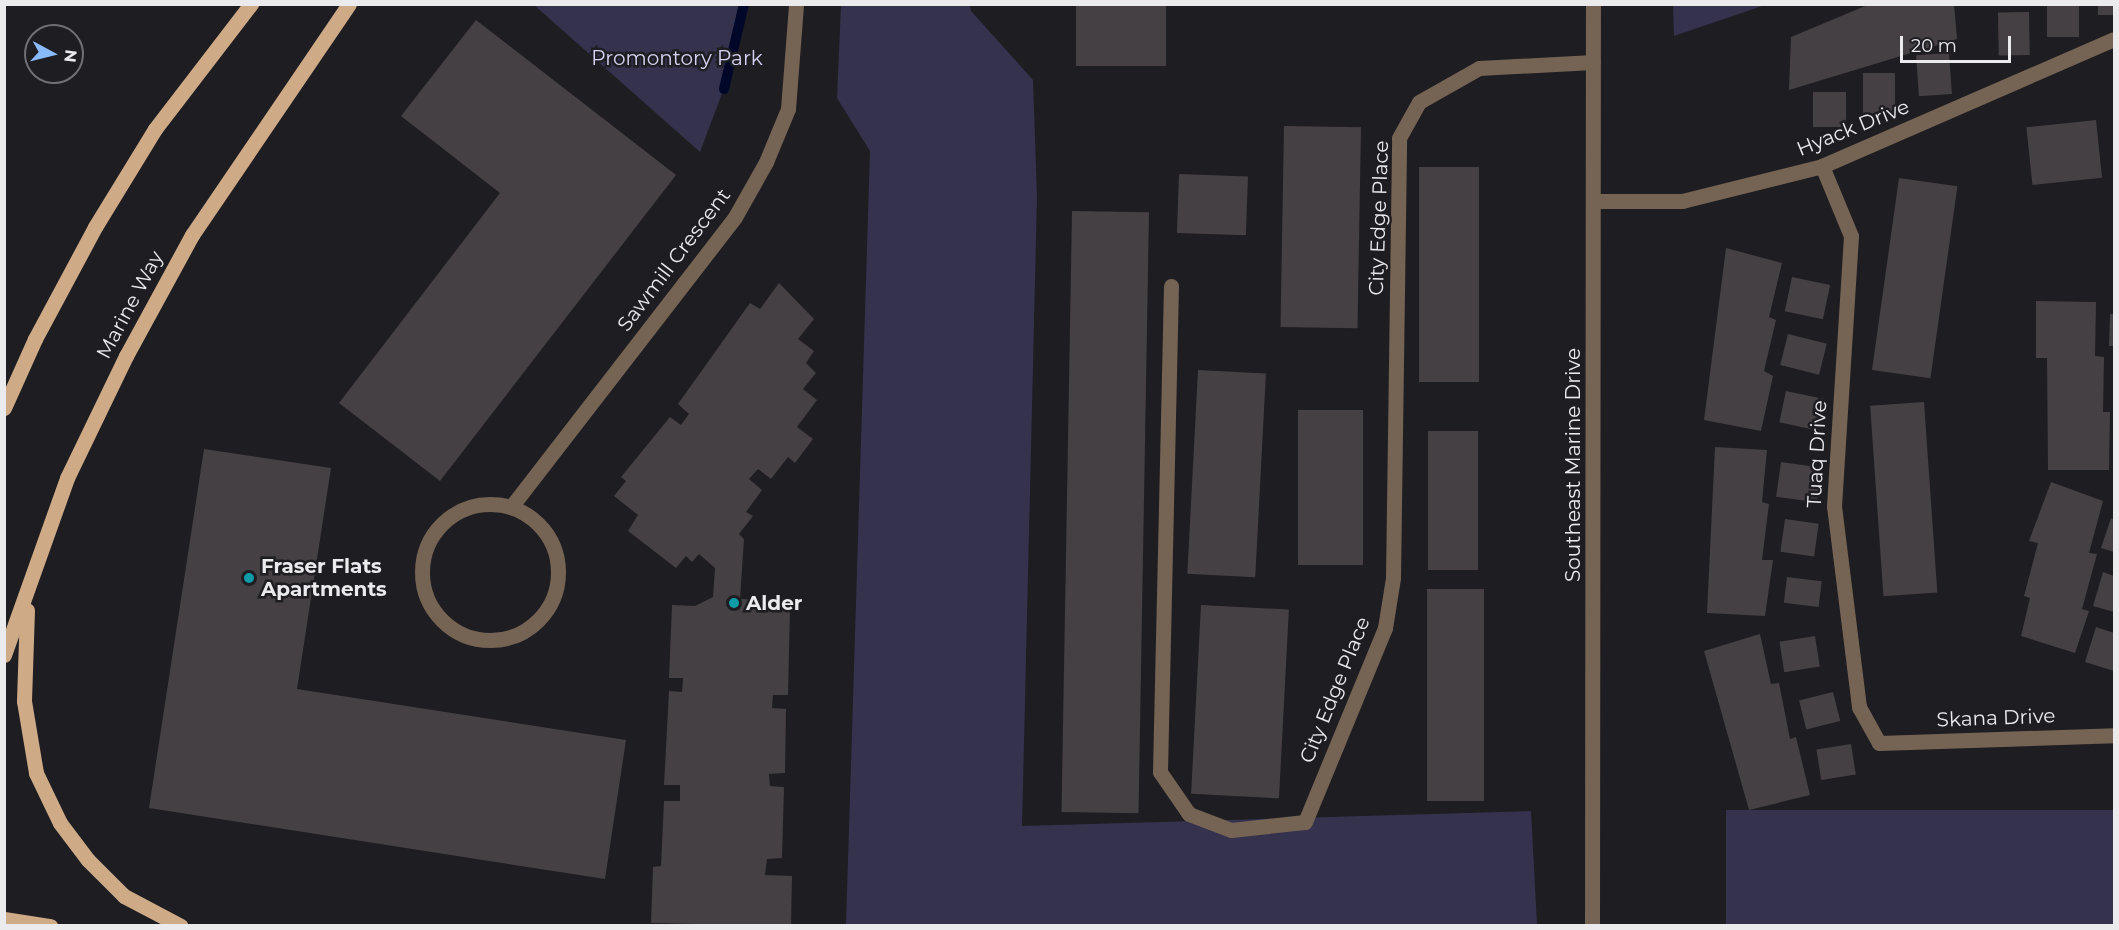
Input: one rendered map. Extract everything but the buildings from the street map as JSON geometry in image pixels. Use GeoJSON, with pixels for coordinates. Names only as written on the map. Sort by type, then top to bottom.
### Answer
{"type":"FeatureCollection","features":[{"type":"Feature","properties":{"kind":"main road"},"geometry":{"type":"LineString","coordinates":[[4,408],[35,339],[95,227],[155,129],[251,4]]}},
{"type":"Feature","properties":{"kind":"main road","name":"Marine Way"},"geometry":{"type":"LineString","coordinates":[[4,655],[27,600],[67,477],[186,245],[349,4]]}},
{"type":"Feature","properties":{"kind":"main road"},"geometry":{"type":"LineString","coordinates":[[27,600],[24,701],[36,773],[60,823],[88,860],[124,897],[181,926]]}},
{"type":"Feature","properties":{"kind":"main road"},"geometry":{"type":"LineString","coordinates":[[4,920],[50,926]]}},
{"type":"Feature","properties":{"kind":"street","name":"Sawmill Crescent"},"geometry":{"type":"LineString","coordinates":[[511,507],[741,208],[766,162],[788,109],[796,4]]}},
{"type":"Feature","properties":{"kind":"street","name":"Southeast Marine Drive"},"geometry":{"type":"LineString","coordinates":[[1592,926],[1593,4]]}},
{"type":"Feature","properties":{"kind":"street","name":"Hyack Drive"},"geometry":{"type":"LineString","coordinates":[[1593,201],[1682,201],[1822,166],[2115,39]]}},
{"type":"Feature","properties":{"kind":"street","name":"City Edge Place"},"geometry":{"type":"LineString","coordinates":[[1171,286],[1160,772],[1190,814],[1231,830],[1305,822],[1385,628],[1393,578],[1399,138],[1419,102],[1479,68],[1593,62]]}},
{"type":"Feature","properties":{"kind":"street","name":"Tuaq Drive"},"geometry":{"type":"LineString","coordinates":[[1822,166],[1851,236],[1834,506],[1858,707],[1880,743]]}},
{"type":"Feature","properties":{"kind":"street"},"geometry":{"type":"LineString","coordinates":[[478,506],[511,507],[531,518],[547,534],[556,556],[558,579],[552,601],[539,620],[520,634],[498,640],[475,639],[454,630],[438,616],[426,597],[422,576],[424,554],[434,534],[448,518],[478,506]]}},
{"type":"Feature","properties":{"kind":"street","name":"Skana Drive"},"geometry":{"type":"LineString","coordinates":[[1880,743],[2115,735]]}},
{"type":"Feature","properties":{"kind":"green space"},"geometry":{"type":"Polygon","coordinates":[[[1673,4],[1765,5],[1674,36],[1673,4]]]}},
{"type":"Feature","properties":{"kind":"green space","name":"Promontory Park"},"geometry":{"type":"Polygon","coordinates":[[[534,5],[739,5],[738,51],[700,152],[534,5]]]}},
{"type":"Feature","properties":{"kind":"green space"},"geometry":{"type":"Polygon","coordinates":[[[841,5],[970,5],[971,11],[1033,80],[1037,197],[1022,826],[1531,811],[1537,925],[846,925],[870,151],[837,98],[841,5]]]}},
{"type":"Feature","properties":{"kind":"green space"},"geometry":{"type":"Polygon","coordinates":[[[1726,810],[2114,810],[2114,925],[1726,925],[1726,810]]]}},
{"type":"Feature","properties":{"kind":"waterway"},"geometry":{"type":"LineString","coordinates":[[724,89],[744,4]]}},
{"type":"Feature","properties":{"kind":"place","name":"Fraser Flats Apartments"},"geometry":{"type":"Point","coordinates":[249,578]}},
{"type":"Feature","properties":{"kind":"place","name":"Alder"},"geometry":{"type":"Point","coordinates":[734,603]}}]}
